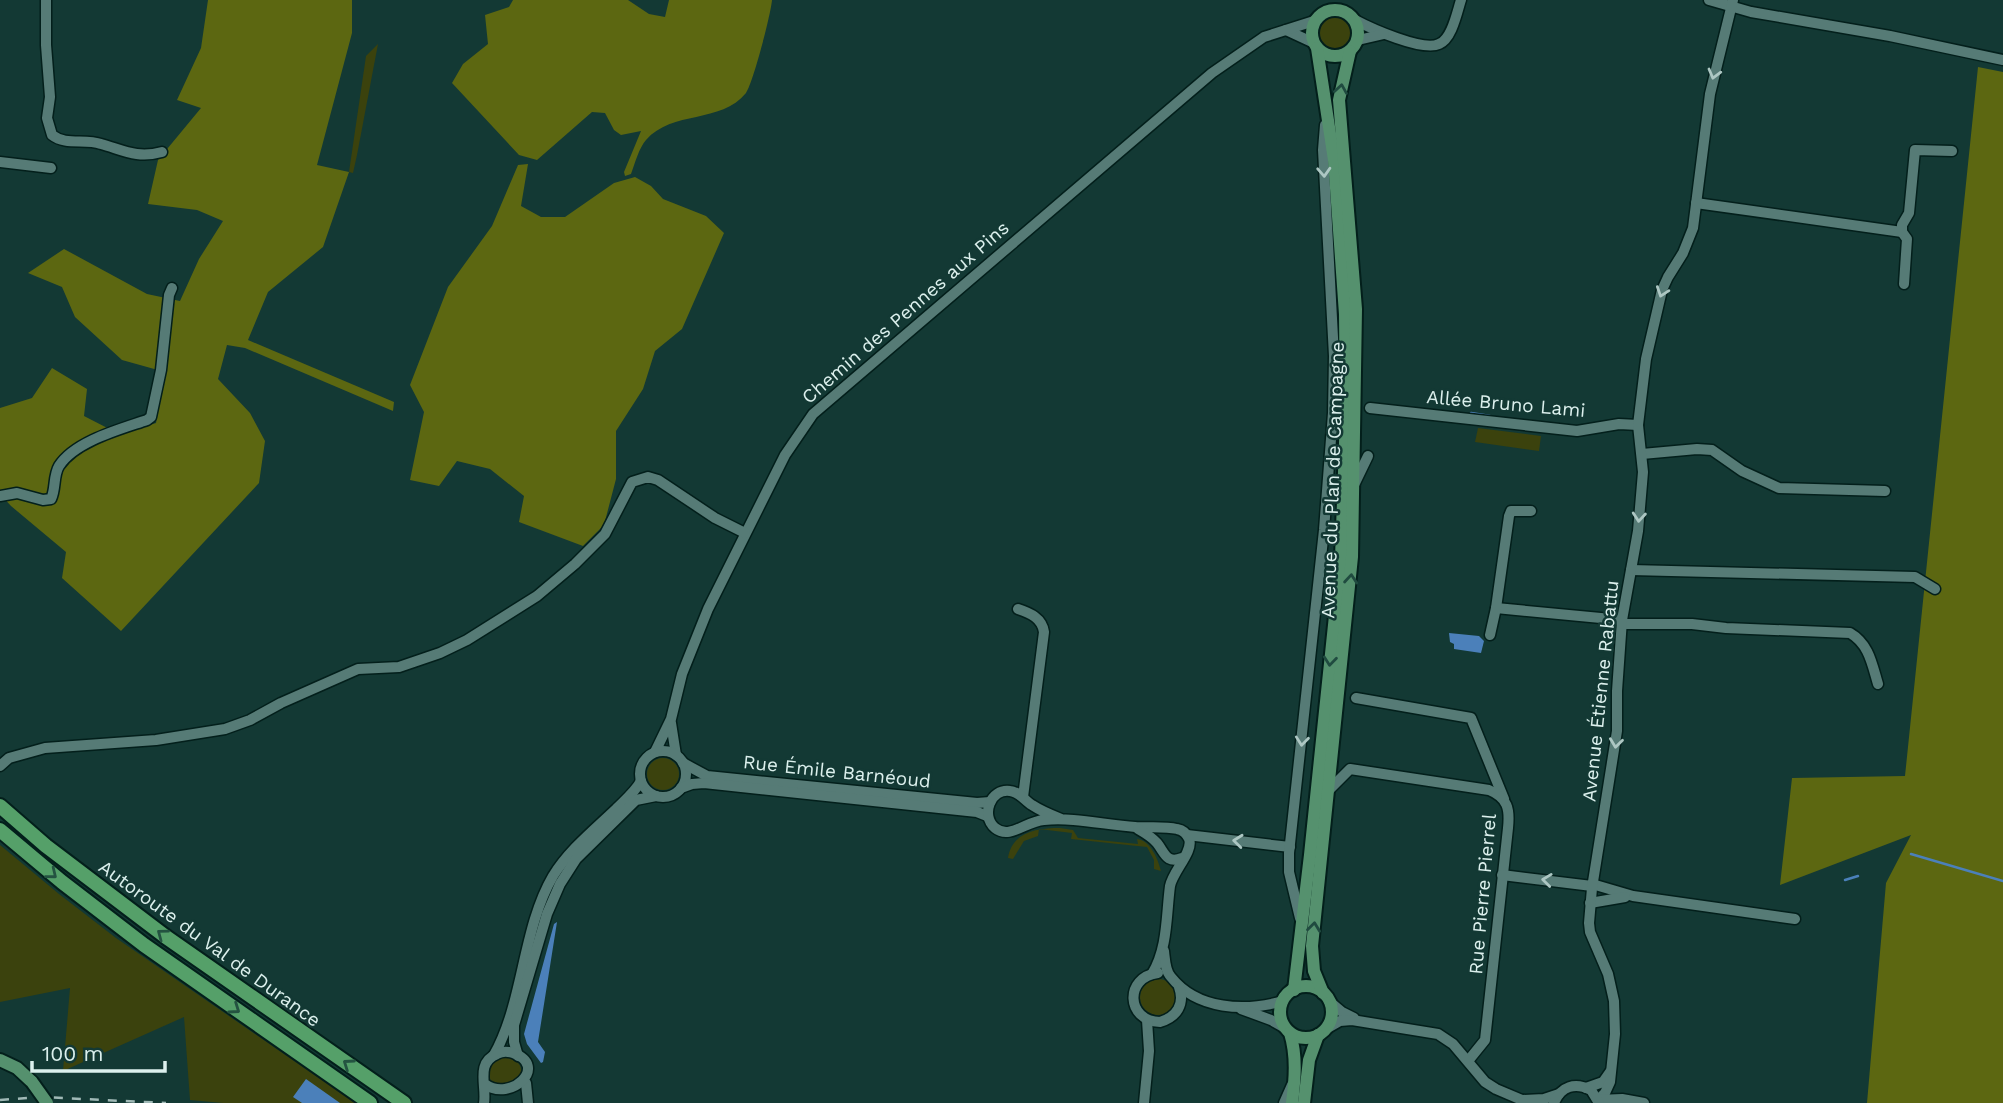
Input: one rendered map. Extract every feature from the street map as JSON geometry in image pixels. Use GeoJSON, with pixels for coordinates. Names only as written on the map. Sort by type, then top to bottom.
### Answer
{"type":"FeatureCollection","features":[{"type":"Feature","properties":{"kind":"highway","name":"Autoroute du Val de Durance"},"geometry":{"type":"LineString","coordinates":[[0,806],[46,846],[166,937],[404,1103]]}},
{"type":"Feature","properties":{"kind":"highway","name":"Autoroute du Val de Durance"},"geometry":{"type":"LineString","coordinates":[[0,830],[144,945],[370,1103]]}},
{"type":"Feature","properties":{"kind":"main road"},"geometry":{"type":"LineString","coordinates":[[1351,0],[1359,33],[1354,45],[1344,55],[1329,56],[1315,45],[1312,36],[1314,22],[1329,5],[1354,18]]}},
{"type":"Feature","properties":{"kind":"main road","name":"Avenue du Plan de Campagne"},"geometry":{"type":"LineString","coordinates":[[1294,989],[1341,558],[1344,502],[1345,314],[1334,160],[1327,104],[1315,45]]}},
{"type":"Feature","properties":{"kind":"main road","name":"Avenue du Plan de Campagne"},"geometry":{"type":"LineString","coordinates":[[1326,997],[1314,971],[1312,946],[1353,557],[1356,309],[1339,100],[1354,45]]}},
{"type":"Feature","properties":{"kind":"main road"},"geometry":{"type":"LineString","coordinates":[[1292,1103],[1294,1052],[1280,1015],[1283,1001],[1294,989],[1312,987],[1326,997],[1332,1013],[1310,1060],[1304,1103]]}},
{"type":"Feature","properties":{"kind":"main road"},"geometry":{"type":"LineString","coordinates":[[1287,1030],[1307,1038],[1322,1032]]}},
{"type":"Feature","properties":{"kind":"main road"},"geometry":{"type":"LineString","coordinates":[[0,1060],[17,1068],[32,1082],[47,1103]]}},
{"type":"Feature","properties":{"kind":"street"},"geometry":{"type":"LineString","coordinates":[[46,0],[50,97],[47,118],[52,135],[64,141],[101,143],[123,153],[140,155],[162,152]]}},
{"type":"Feature","properties":{"kind":"street"},"geometry":{"type":"LineString","coordinates":[[1354,18],[1385,34],[1418,43],[1440,44],[1448,35],[1461,0]]}},
{"type":"Feature","properties":{"kind":"street"},"geometry":{"type":"LineString","coordinates":[[1709,0],[2003,61]]}},
{"type":"Feature","properties":{"kind":"street","name":"Avenue Étienne Rabattu"},"geometry":{"type":"LineString","coordinates":[[1611,1077],[1615,1034],[1614,995],[1590,932],[1590,903],[1617,731],[1616,691],[1622,622],[1640,510],[1642,454],[1638,425],[1647,351],[1659,300],[1668,276],[1688,242],[1696,203],[1710,94],[1732,4]]}},
{"type":"Feature","properties":{"kind":"street","name":"Chemin des Pennes aux Pins"},"geometry":{"type":"LineString","coordinates":[[655,752],[671,719],[679,682],[694,640],[745,533],[793,441],[824,403],[1212,73],[1264,37],[1314,22]]}},
{"type":"Feature","properties":{"kind":"street"},"geometry":{"type":"LineString","coordinates":[[1285,30],[1315,45]]}},
{"type":"Feature","properties":{"kind":"street"},"geometry":{"type":"LineString","coordinates":[[1354,45],[1385,34]]}},
{"type":"Feature","properties":{"kind":"street"},"geometry":{"type":"LineString","coordinates":[[1302,925],[1289,872],[1290,847],[1324,530],[1333,413],[1334,356],[1323,150],[1327,104]]}},
{"type":"Feature","properties":{"kind":"street"},"geometry":{"type":"LineString","coordinates":[[1904,284],[1907,239],[1902,232],[1902,225],[1909,213],[1915,150],[1952,151]]}},
{"type":"Feature","properties":{"kind":"street"},"geometry":{"type":"LineString","coordinates":[[0,162],[51,168]]}},
{"type":"Feature","properties":{"kind":"street"},"geometry":{"type":"LineString","coordinates":[[1696,203],[1902,232]]}},
{"type":"Feature","properties":{"kind":"street"},"geometry":{"type":"LineString","coordinates":[[0,496],[17,493],[43,500],[51,499],[56,473],[64,461],[92,440],[147,421],[151,417],[161,370],[172,288]]}},
{"type":"Feature","properties":{"kind":"street","name":"Allée Bruno Lami"},"geometry":{"type":"LineString","coordinates":[[1370,408],[1577,431],[1619,424],[1638,425]]}},
{"type":"Feature","properties":{"kind":"street"},"geometry":{"type":"LineString","coordinates":[[1642,454],[1712,450],[1742,471],[1779,488],[1885,491]]}},
{"type":"Feature","properties":{"kind":"street"},"geometry":{"type":"LineString","coordinates":[[1354,486],[1368,456]]}},
{"type":"Feature","properties":{"kind":"street"},"geometry":{"type":"LineString","coordinates":[[1,764],[9,758],[46,748],[156,740],[225,729],[358,669],[399,667],[440,653],[467,640],[537,596],[575,564],[605,534],[627,488],[636,479],[648,477],[658,480],[745,533]]}},
{"type":"Feature","properties":{"kind":"street"},"geometry":{"type":"LineString","coordinates":[[1324,530],[1344,502]]}},
{"type":"Feature","properties":{"kind":"street"},"geometry":{"type":"LineString","coordinates":[[1490,635],[1508,516],[1511,511],[1531,511]]}},
{"type":"Feature","properties":{"kind":"street"},"geometry":{"type":"LineString","coordinates":[[1631,570],[1915,577],[1934,589]]}},
{"type":"Feature","properties":{"kind":"street"},"geometry":{"type":"LineString","coordinates":[[1496,608],[1622,622],[1850,633],[1859,638],[1867,648],[1878,684]]}},
{"type":"Feature","properties":{"kind":"street"},"geometry":{"type":"LineString","coordinates":[[1018,609],[1038,618],[1043,624],[1044,632],[1026,765],[1024,799],[1029,814],[1024,825]]}},
{"type":"Feature","properties":{"kind":"street"},"geometry":{"type":"LineString","coordinates":[[1356,698],[1471,718],[1504,800]]}},
{"type":"Feature","properties":{"kind":"street","name":"Chemin des Pennes aux Pins"},"geometry":{"type":"LineString","coordinates":[[671,719],[680,759]]}},
{"type":"Feature","properties":{"kind":"street"},"geometry":{"type":"LineString","coordinates":[[528,1103],[527,1070],[518,1056],[514,1042],[514,1025],[547,914],[560,884],[576,859],[636,800],[656,796],[669,797],[681,788],[686,776],[680,759],[662,751],[655,752],[643,763],[640,771],[644,788],[656,796]]}},
{"type":"Feature","properties":{"kind":"street","name":"Rue Émile Barnéoud"},"geometry":{"type":"LineString","coordinates":[[680,759],[707,776],[977,803],[990,802]]}},
{"type":"Feature","properties":{"kind":"street"},"geometry":{"type":"LineString","coordinates":[[987,816],[990,802],[999,793],[1009,790],[1026,765]]}},
{"type":"Feature","properties":{"kind":"street","name":"Rue Pierre Pierrel"},"geometry":{"type":"LineString","coordinates":[[1329,790],[1350,769],[1489,790],[1504,800],[1509,813],[1485,1040],[1483,1046],[1468,1061]]}},
{"type":"Feature","properties":{"kind":"street"},"geometry":{"type":"LineString","coordinates":[[484,1103],[483,1069],[494,1055],[502,1036],[542,899],[553,876],[641,781]]}},
{"type":"Feature","properties":{"kind":"street","name":"Rue Émile Barnéoud"},"geometry":{"type":"LineString","coordinates":[[681,788],[704,783],[977,812],[987,816],[1001,831],[1013,832],[1035,821],[1061,819],[1173,829]]}},
{"type":"Feature","properties":{"kind":"street","name":"Rue Émile Barnéoud"},"geometry":{"type":"LineString","coordinates":[[1009,790],[1061,819]]}},
{"type":"Feature","properties":{"kind":"street"},"geometry":{"type":"LineString","coordinates":[[1135,827],[1146,833],[1159,846],[1166,858],[1171,883]]}},
{"type":"Feature","properties":{"kind":"street"},"geometry":{"type":"LineString","coordinates":[[1159,846],[1164,833],[1178,829],[1187,835],[1290,847]]}},
{"type":"Feature","properties":{"kind":"street"},"geometry":{"type":"LineString","coordinates":[[1166,858],[1174,860],[1187,855],[1191,845],[1187,835]]}},
{"type":"Feature","properties":{"kind":"street"},"geometry":{"type":"LineString","coordinates":[[1179,987],[1181,1002],[1174,1016],[1160,1022],[1147,1020],[1137,1011],[1133,998],[1139,982],[1152,974],[1163,947],[1171,883],[1182,858]]}},
{"type":"Feature","properties":{"kind":"street"},"geometry":{"type":"LineString","coordinates":[[1502,875],[1592,886],[1633,896],[1795,919]]}},
{"type":"Feature","properties":{"kind":"street"},"geometry":{"type":"LineString","coordinates":[[1590,903],[1633,896]]}},
{"type":"Feature","properties":{"kind":"street"},"geometry":{"type":"LineString","coordinates":[[1163,947],[1170,977],[1187,994],[1206,1003],[1234,1006],[1267,1005],[1283,1001]]}},
{"type":"Feature","properties":{"kind":"street"},"geometry":{"type":"LineString","coordinates":[[1152,974],[1170,977]]}},
{"type":"Feature","properties":{"kind":"street"},"geometry":{"type":"LineString","coordinates":[[1326,997],[1346,1014],[1368,1021]]}},
{"type":"Feature","properties":{"kind":"street"},"geometry":{"type":"LineString","coordinates":[[1179,1010],[1206,1003]]}},
{"type":"Feature","properties":{"kind":"street"},"geometry":{"type":"LineString","coordinates":[[1234,1006],[1271,1020],[1287,1030]]}},
{"type":"Feature","properties":{"kind":"street"},"geometry":{"type":"LineString","coordinates":[[1144,1103],[1149,1051],[1147,1020]]}},
{"type":"Feature","properties":{"kind":"street"},"geometry":{"type":"LineString","coordinates":[[1322,1032],[1343,1020],[1368,1021],[1433,1032],[1448,1040],[1485,1082],[1524,1101],[1556,1098],[1569,1087],[1586,1088],[1611,1077]]}},
{"type":"Feature","properties":{"kind":"street"},"geometry":{"type":"LineString","coordinates":[[1149,1051],[1160,1022]]}},
{"type":"Feature","properties":{"kind":"street"},"geometry":{"type":"LineString","coordinates":[[494,1055],[506,1051],[518,1056]]}},
{"type":"Feature","properties":{"kind":"street"},"geometry":{"type":"LineString","coordinates":[[1599,1102],[1611,1077]]}},
{"type":"Feature","properties":{"kind":"street"},"geometry":{"type":"LineString","coordinates":[[1611,1077],[1620,1095],[1637,1103]]}},
{"type":"Feature","properties":{"kind":"street"},"geometry":{"type":"LineString","coordinates":[[1284,1103],[1295,1078]]}},
{"type":"Feature","properties":{"kind":"street"},"geometry":{"type":"LineString","coordinates":[[485,1084],[502,1101],[523,1088],[526,1083]]}},
{"type":"Feature","properties":{"kind":"street"},"geometry":{"type":"LineString","coordinates":[[1586,1088],[1599,1102]]}},
{"type":"Feature","properties":{"kind":"street"},"geometry":{"type":"LineString","coordinates":[[1599,1102],[1622,1099],[1637,1103]]}},
{"type":"Feature","properties":{"kind":"green space"},"geometry":{"type":"Polygon","coordinates":[[[208,0],[352,0],[352,33],[317,165],[349,172],[323,247],[268,292],[248,340],[394,402],[393,411],[245,348],[227,345],[218,379],[250,413],[265,441],[259,483],[121,631],[62,578],[66,552],[0,494],[0,408],[32,398],[52,368],[87,389],[84,416],[119,434],[156,423],[165,372],[122,360],[75,317],[62,287],[28,273],[64,249],[147,294],[180,301],[199,259],[223,221],[197,210],[148,204],[158,160],[201,108],[177,100],[201,48],[208,0]]]}},
{"type":"Feature","properties":{"kind":"green space"},"geometry":{"type":"Polygon","coordinates":[[[513,0],[628,0],[649,14],[665,17],[669,0],[772,0],[761,48],[746,93],[736,103],[723,109],[669,124],[657,131],[646,140],[631,174],[625,176],[624,172],[641,131],[621,135],[614,130],[605,113],[592,112],[537,160],[519,155],[452,83],[463,64],[488,44],[485,15],[509,7],[513,0]]]}},
{"type":"Feature","properties":{"kind":"green space"},"geometry":{"type":"Polygon","coordinates":[[[1334,15],[1347,21],[1353,34],[1347,47],[1334,53],[1321,47],[1315,34],[1321,21],[1334,15]]]}},
{"type":"Feature","properties":{"kind":"green space"},"geometry":{"type":"Polygon","coordinates":[[[378,44],[353,173],[349,172],[366,56],[378,44]]]}},
{"type":"Feature","properties":{"kind":"green space"},"geometry":{"type":"Polygon","coordinates":[[[1978,67],[2003,72],[2003,1103],[1867,1103],[1886,883],[1911,835],[1780,885],[1792,778],[1905,776],[1978,67]]]}},
{"type":"Feature","properties":{"kind":"green space"},"geometry":{"type":"Polygon","coordinates":[[[528,164],[521,206],[541,217],[565,217],[614,183],[635,177],[651,186],[663,199],[706,216],[724,233],[682,329],[655,351],[643,389],[616,431],[616,479],[604,525],[583,546],[519,522],[524,496],[490,469],[457,461],[439,486],[410,480],[424,412],[410,385],[448,287],[492,226],[518,165],[528,164]]]}},
{"type":"Feature","properties":{"kind":"green space"},"geometry":{"type":"Polygon","coordinates":[[[1478,428],[1541,436],[1539,451],[1475,442],[1478,428]]]}},
{"type":"Feature","properties":{"kind":"green space"},"geometry":{"type":"Polygon","coordinates":[[[663,758],[674,763],[679,774],[674,785],[663,790],[652,785],[647,774],[652,763],[663,758]]]}},
{"type":"Feature","properties":{"kind":"green space"},"geometry":{"type":"Polygon","coordinates":[[[1041,829],[1073,830],[1078,838],[1138,844],[1137,839],[1142,840],[1153,851],[1161,871],[1154,869],[1154,860],[1147,847],[1071,839],[1072,833],[1041,829]]]}},
{"type":"Feature","properties":{"kind":"green space"},"geometry":{"type":"Polygon","coordinates":[[[1039,830],[1038,836],[1024,841],[1013,859],[1008,858],[1010,849],[1020,837],[1039,830]]]}},
{"type":"Feature","properties":{"kind":"green space"},"geometry":{"type":"Polygon","coordinates":[[[0,845],[116,938],[355,1103],[223,1103],[190,1100],[184,1017],[63,1071],[70,988],[0,1002],[0,845]]]}},
{"type":"Feature","properties":{"kind":"green space"},"geometry":{"type":"Polygon","coordinates":[[[1158,979],[1171,984],[1176,997],[1171,1010],[1158,1015],[1145,1010],[1140,997],[1145,984],[1158,979]]]}},
{"type":"Feature","properties":{"kind":"green space"},"geometry":{"type":"Polygon","coordinates":[[[503,1057],[518,1062],[521,1070],[519,1085],[492,1084],[491,1068],[495,1061],[503,1057]]]}},
{"type":"Feature","properties":{"kind":"water"},"geometry":{"type":"Polygon","coordinates":[[[1449,633],[1479,636],[1484,641],[1481,653],[1454,649],[1449,633]]]}},
{"type":"Feature","properties":{"kind":"water"},"geometry":{"type":"Polygon","coordinates":[[[557,922],[538,1042],[545,1052],[541,1063],[527,1044],[524,1034],[554,924],[557,922]]]}},
{"type":"Feature","properties":{"kind":"water"},"geometry":{"type":"Polygon","coordinates":[[[306,1079],[340,1103],[302,1103],[293,1097],[306,1079]]]}},
{"type":"Feature","properties":{"kind":"waterway"},"geometry":{"type":"LineString","coordinates":[[1470,415],[1490,416]]}},
{"type":"Feature","properties":{"kind":"waterway"},"geometry":{"type":"LineString","coordinates":[[1911,854],[2003,881]]}},
{"type":"Feature","properties":{"kind":"waterway"},"geometry":{"type":"LineString","coordinates":[[1845,880],[1858,876]]}},
{"type":"Feature","properties":{"kind":"railway"},"geometry":{"type":"LineString","coordinates":[[0,1100],[41,1097],[166,1103]]}}]}
